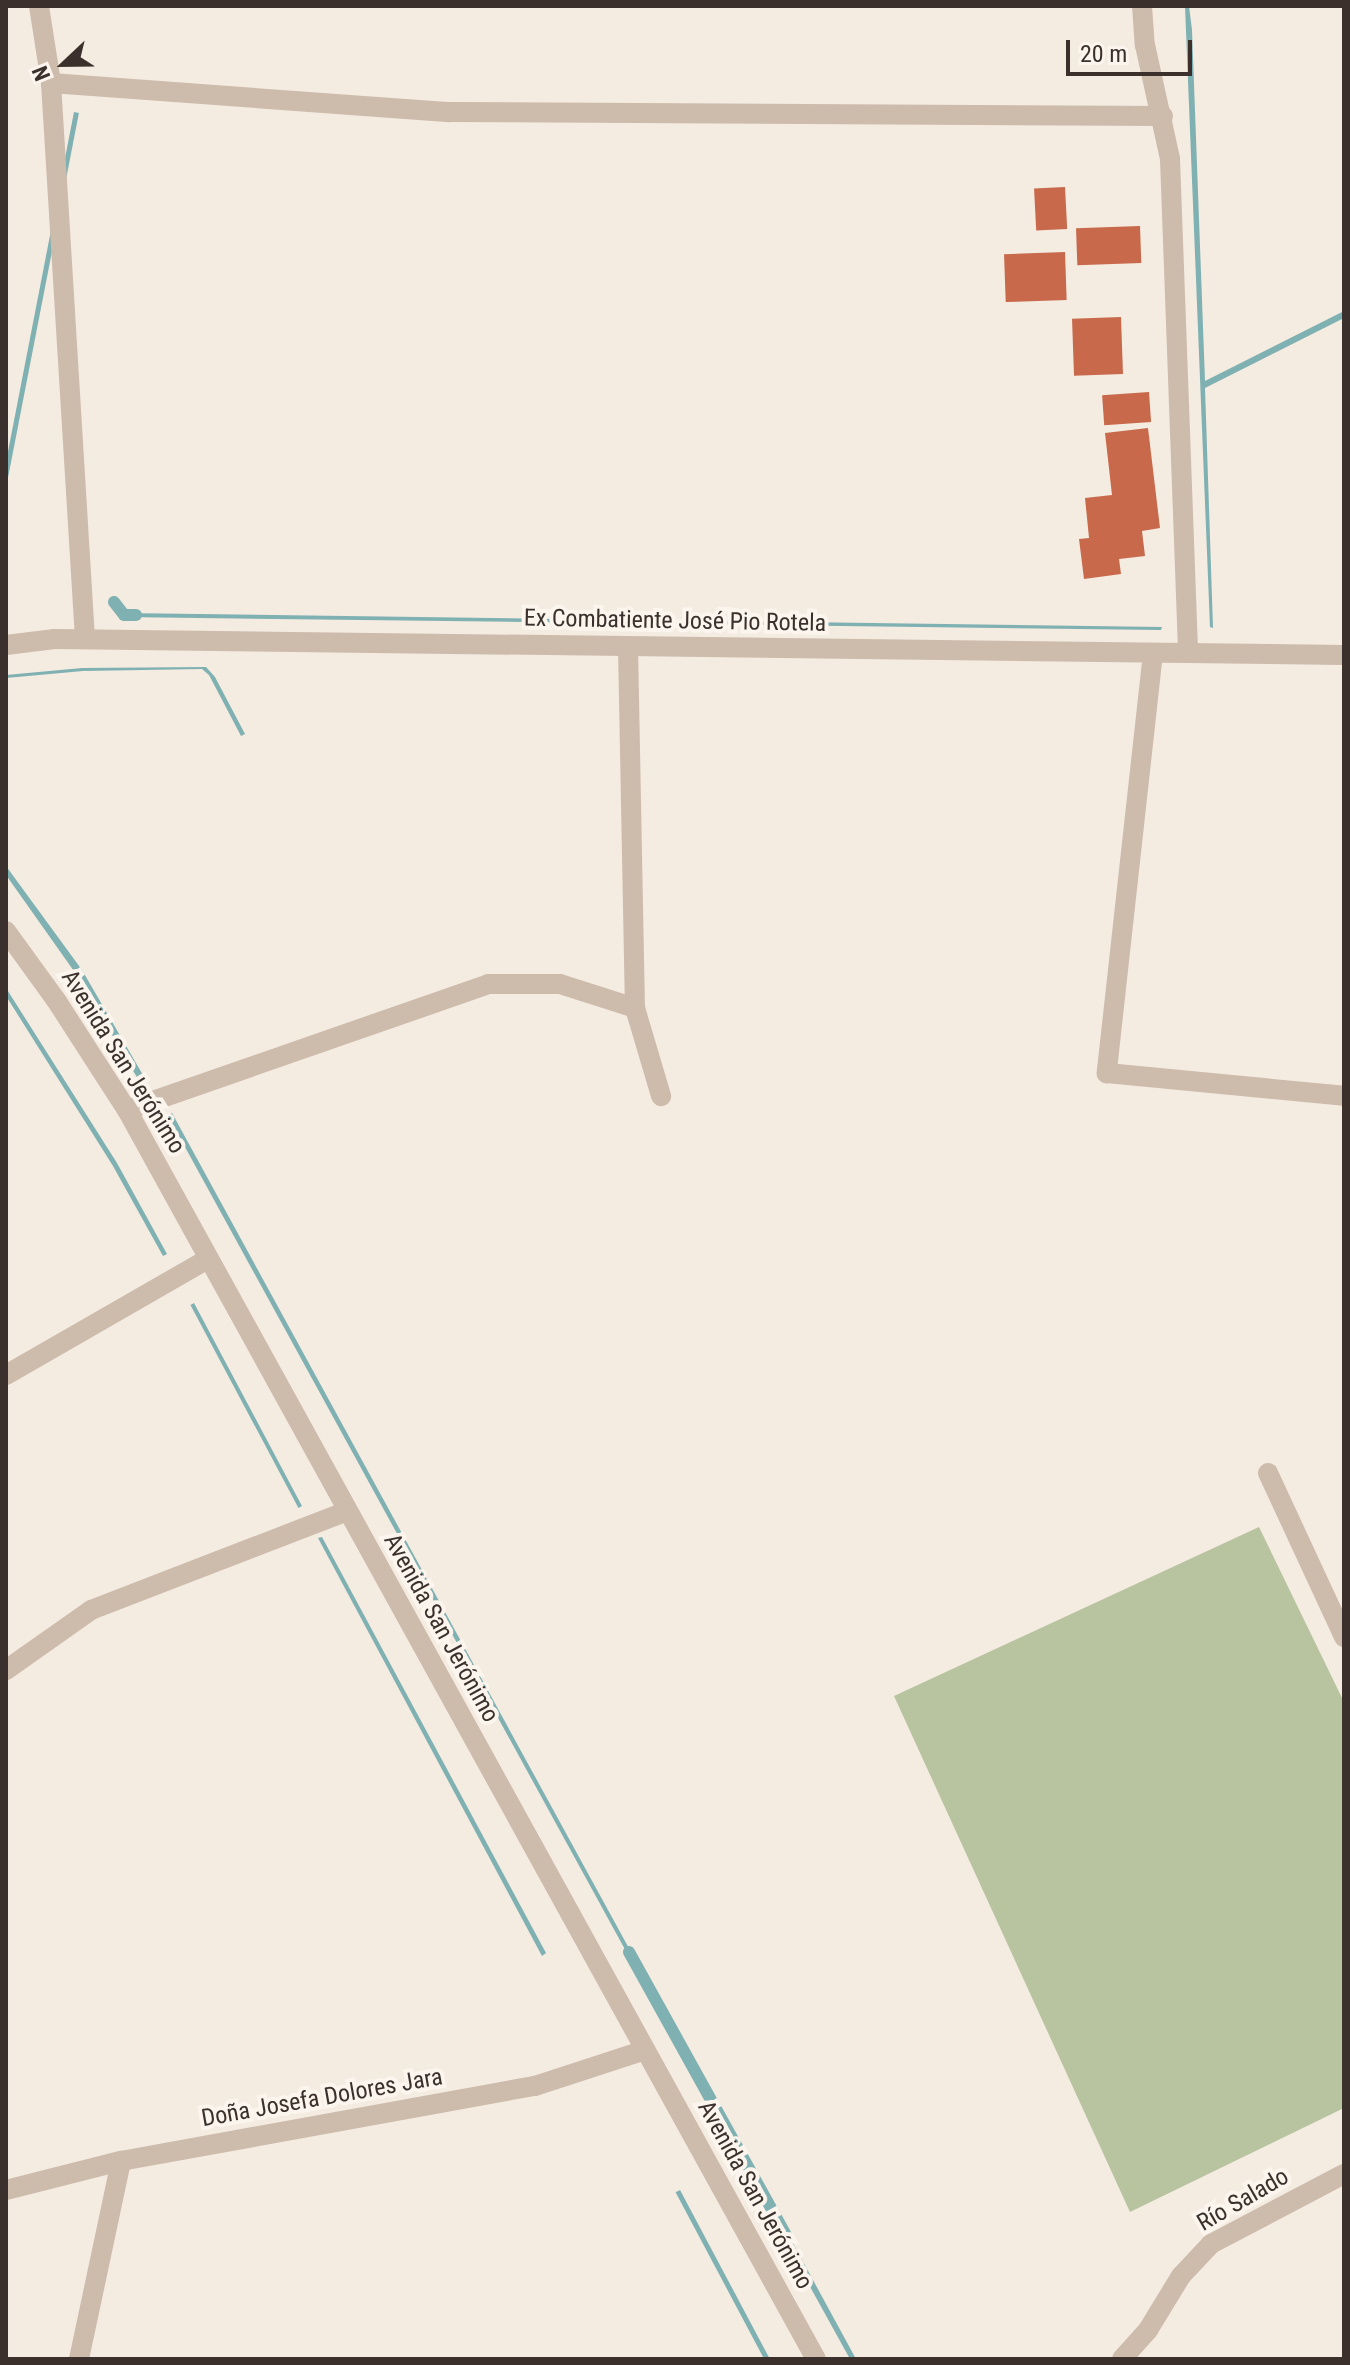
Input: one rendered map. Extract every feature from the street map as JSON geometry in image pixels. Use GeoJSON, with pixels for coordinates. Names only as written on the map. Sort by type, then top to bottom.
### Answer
{"type":"FeatureCollection","features":[{"type":"Feature","properties":{"kind":"street"},"geometry":{"type":"LineString","coordinates":[[39,6],[51,83],[85,639]]}},
{"type":"Feature","properties":{"kind":"street"},"geometry":{"type":"LineString","coordinates":[[1142,6],[1145,45],[1170,159],[1188,653]]}},
{"type":"Feature","properties":{"kind":"street"},"geometry":{"type":"LineString","coordinates":[[51,83],[450,112],[1163,116]]}},
{"type":"Feature","properties":{"kind":"street","name":"Ex Combatiente José Pio Rotela"},"geometry":{"type":"LineString","coordinates":[[6,645],[85,639],[1344,655]]}},
{"type":"Feature","properties":{"kind":"street"},"geometry":{"type":"LineString","coordinates":[[628,646],[635,1008],[661,1096]]}},
{"type":"Feature","properties":{"kind":"street"},"geometry":{"type":"LineString","coordinates":[[1153,653],[1107,1073],[1344,1096]]}},
{"type":"Feature","properties":{"kind":"street","name":"Avenida San Jerónimo"},"geometry":{"type":"LineString","coordinates":[[6,931],[56,1000],[127,1110],[816,2359]]}},
{"type":"Feature","properties":{"kind":"street"},"geometry":{"type":"LineString","coordinates":[[127,1110],[488,984],[560,984],[635,1008]]}},
{"type":"Feature","properties":{"kind":"street"},"geometry":{"type":"LineString","coordinates":[[6,1375],[208,1259]]}},
{"type":"Feature","properties":{"kind":"street"},"geometry":{"type":"LineString","coordinates":[[1268,1473],[1344,1637]]}},
{"type":"Feature","properties":{"kind":"street"},"geometry":{"type":"LineString","coordinates":[[6,1670],[91,1610],[347,1511]]}},
{"type":"Feature","properties":{"kind":"street","name":"Doña Josefa Dolores Jara"},"geometry":{"type":"LineString","coordinates":[[6,2190],[121,2161],[535,2086],[645,2050]]}},
{"type":"Feature","properties":{"kind":"street"},"geometry":{"type":"LineString","coordinates":[[79,2359],[121,2161]]}},
{"type":"Feature","properties":{"kind":"street","name":"Río Salado"},"geometry":{"type":"LineString","coordinates":[[1122,2359],[1148,2330],[1181,2276],[1211,2244],[1344,2174]]}},
{"type":"Feature","properties":{"kind":"green space"},"geometry":{"type":"Polygon","coordinates":[[[1259,1527],[1344,1702],[1344,2108],[1130,2212],[894,1696],[1259,1527]]]}},
{"type":"Feature","properties":{"kind":"water"},"geometry":{"type":"Polygon","coordinates":[[[1185,6],[1189,6],[1192,30],[1205,381],[1344,311],[1344,318],[1205,388],[1213,628],[1210,627],[1185,6]]]}},
{"type":"Feature","properties":{"kind":"water"},"geometry":{"type":"Polygon","coordinates":[[[74,112],[79,113],[6,488],[6,462],[74,112]]]}},
{"type":"Feature","properties":{"kind":"water"},"geometry":{"type":"Polygon","coordinates":[[[122,613],[1162,627],[1161,630],[122,617],[122,613]]]}},
{"type":"Feature","properties":{"kind":"water"},"geometry":{"type":"Polygon","coordinates":[[[206,667],[215,677],[245,734],[241,736],[209,675],[202,669],[83,671],[6,678],[6,675],[82,668],[206,667]]]}},
{"type":"Feature","properties":{"kind":"water"},"geometry":{"type":"Polygon","coordinates":[[[6,866],[82,970],[147,1082],[141,1084],[76,974],[6,875],[6,866]]]}},
{"type":"Feature","properties":{"kind":"water"},"geometry":{"type":"Polygon","coordinates":[[[6,988],[117,1163],[167,1254],[163,1256],[113,1166],[6,996],[6,988]]]}},
{"type":"Feature","properties":{"kind":"water"},"geometry":{"type":"Polygon","coordinates":[[[172,1113],[637,1963],[633,1964],[168,1116],[172,1113]]]}},
{"type":"Feature","properties":{"kind":"water"},"geometry":{"type":"Polygon","coordinates":[[[194,1303],[302,1506],[298,1508],[190,1305],[194,1303]]]}},
{"type":"Feature","properties":{"kind":"water"},"geometry":{"type":"Polygon","coordinates":[[[322,1537],[546,1953],[542,1956],[318,1538],[322,1537]]]}},
{"type":"Feature","properties":{"kind":"water"},"geometry":{"type":"Polygon","coordinates":[[[680,2190],[770,2359],[764,2359],[676,2192],[680,2190]]]}},
{"type":"Feature","properties":{"kind":"water"},"geometry":{"type":"Polygon","coordinates":[[[782,2223],[856,2359],[850,2359],[777,2227],[782,2223]]]}},
{"type":"Feature","properties":{"kind":"building"},"geometry":{"type":"Polygon","coordinates":[[[1065,187],[1067,229],[1036,231],[1034,189],[1065,187]]]}},
{"type":"Feature","properties":{"kind":"building"},"geometry":{"type":"Polygon","coordinates":[[[1140,226],[1141,263],[1077,265],[1076,228],[1140,226]]]}},
{"type":"Feature","properties":{"kind":"building"},"geometry":{"type":"Polygon","coordinates":[[[1065,252],[1067,300],[1006,302],[1004,254],[1065,252]]]}},
{"type":"Feature","properties":{"kind":"building"},"geometry":{"type":"Polygon","coordinates":[[[1121,317],[1123,374],[1074,376],[1072,319],[1121,317]]]}},
{"type":"Feature","properties":{"kind":"building"},"geometry":{"type":"Polygon","coordinates":[[[1149,392],[1151,422],[1104,425],[1102,395],[1149,392]]]}},
{"type":"Feature","properties":{"kind":"building"},"geometry":{"type":"Polygon","coordinates":[[[1148,428],[1160,528],[1142,531],[1145,556],[1119,559],[1121,574],[1084,579],[1079,539],[1089,538],[1085,498],[1112,495],[1105,433],[1148,428]]]}},
{"type":"Feature","properties":{"kind":"waterway"},"geometry":{"type":"LineString","coordinates":[[114,602],[124,615],[136,615]]}},
{"type":"Feature","properties":{"kind":"waterway"},"geometry":{"type":"LineString","coordinates":[[629,1952],[787,2237]]}}]}
